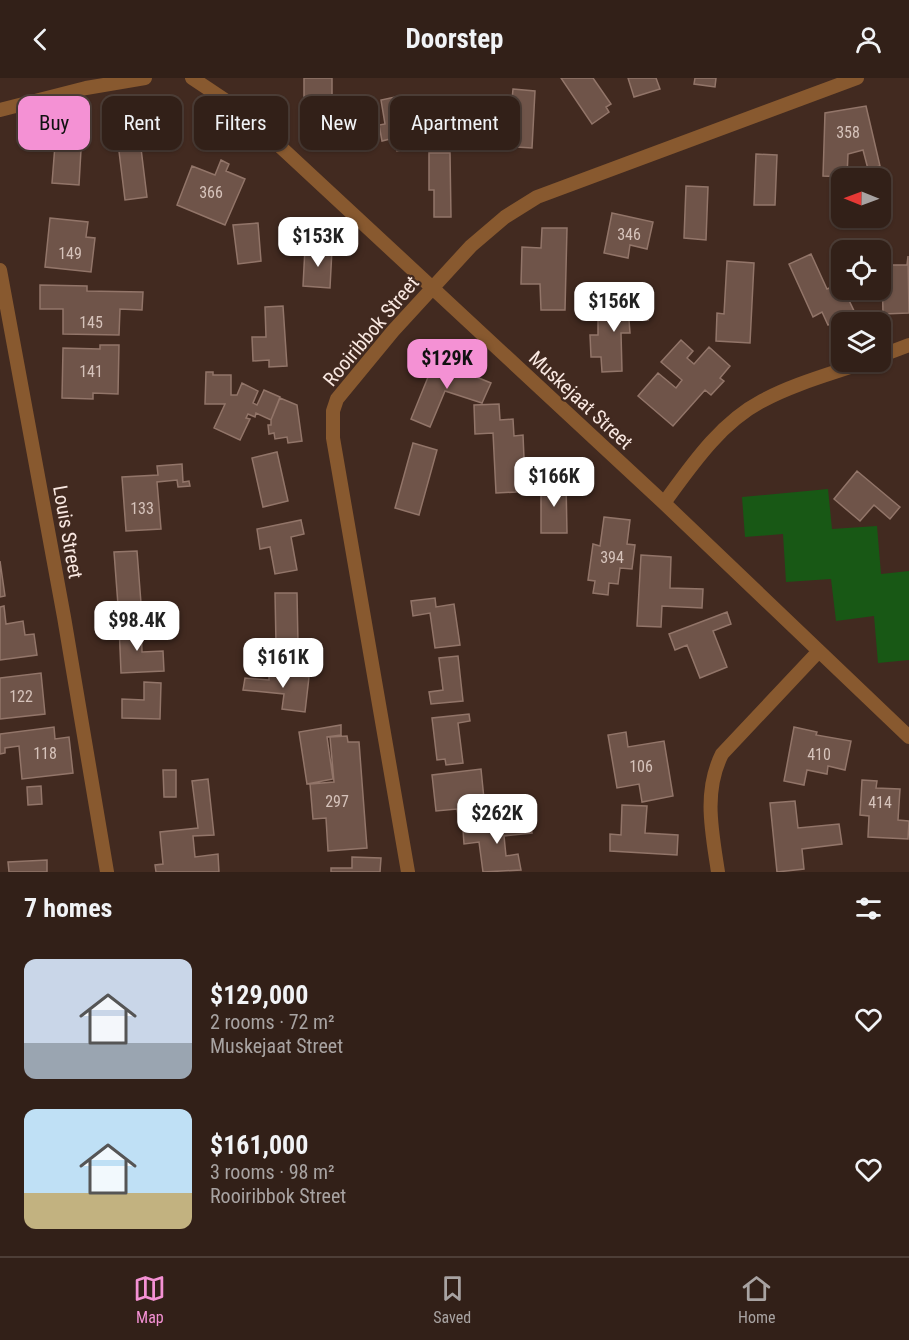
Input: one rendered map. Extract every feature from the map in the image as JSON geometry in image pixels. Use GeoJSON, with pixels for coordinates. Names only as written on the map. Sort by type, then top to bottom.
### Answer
{"type":"FeatureCollection","features":[{"type":"Feature","properties":{"kind":"street"},"geometry":{"type":"LineString","coordinates":[[0,110],[86,88],[145,78]]}},
{"type":"Feature","properties":{"kind":"street","name":"Muskejaat Street"},"geometry":{"type":"LineString","coordinates":[[192,78],[243,112],[664,503],[909,737]]}},
{"type":"Feature","properties":{"kind":"street","name":"Rooiribbok Street"},"geometry":{"type":"LineString","coordinates":[[408,872],[332,425],[335,405],[344,388],[431,289],[486,231],[505,216],[537,197],[857,78]]}},
{"type":"Feature","properties":{"kind":"street","name":"Louis Street"},"geometry":{"type":"LineString","coordinates":[[0,270],[64,617],[107,872]]}},
{"type":"Feature","properties":{"kind":"street"},"geometry":{"type":"LineString","coordinates":[[891,352],[909,345]]}},
{"type":"Feature","properties":{"kind":"street"},"geometry":{"type":"LineString","coordinates":[[664,503],[698,457],[744,413],[761,401],[838,372]]}},
{"type":"Feature","properties":{"kind":"street"},"geometry":{"type":"LineString","coordinates":[[718,872],[710,807],[714,771],[722,754],[818,652]]}},
{"type":"Feature","properties":{"kind":"green space"},"geometry":{"type":"Polygon","coordinates":[[[828,489],[832,529],[877,526],[881,574],[909,571],[909,660],[878,663],[874,616],[836,621],[831,579],[786,582],[783,534],[745,537],[742,497],[828,489]]]}},
{"type":"Feature","properties":{"kind":"building"},"geometry":{"type":"Polygon","coordinates":[[[304,78],[332,78],[332,96],[304,96],[304,78]]]}},
{"type":"Feature","properties":{"kind":"building"},"geometry":{"type":"Polygon","coordinates":[[[561,78],[593,78],[611,104],[606,107],[609,112],[592,124],[561,78]]]}},
{"type":"Feature","properties":{"kind":"building"},"geometry":{"type":"Polygon","coordinates":[[[628,78],[656,78],[660,89],[634,97],[628,78]]]}},
{"type":"Feature","properties":{"kind":"building"},"geometry":{"type":"Polygon","coordinates":[[[695,78],[716,78],[715,87],[694,84],[695,78]]]}},
{"type":"Feature","properties":{"kind":"building"},"geometry":{"type":"Polygon","coordinates":[[[513,89],[535,91],[532,148],[520,147],[520,96],[512,96],[513,89]]]}},
{"type":"Feature","properties":{"kind":"building"},"geometry":{"type":"Polygon","coordinates":[[[390,98],[390,139],[382,141],[379,125],[385,124],[381,100],[390,98]]]}},
{"type":"Feature","properties":{"kind":"building"},"geometry":{"type":"Polygon","coordinates":[[[866,106],[880,166],[868,168],[863,150],[848,154],[847,168],[831,168],[831,176],[823,176],[825,113],[866,106]]]}},
{"type":"Feature","properties":{"kind":"building"},"geometry":{"type":"Polygon","coordinates":[[[55,150],[81,150],[79,185],[52,183],[55,150]]]}},
{"type":"Feature","properties":{"kind":"building"},"geometry":{"type":"Polygon","coordinates":[[[119,150],[141,150],[147,197],[125,200],[119,150]]]}},
{"type":"Feature","properties":{"kind":"building"},"geometry":{"type":"Polygon","coordinates":[[[429,153],[450,153],[451,217],[434,217],[434,190],[429,190],[429,153]]]}},
{"type":"Feature","properties":{"kind":"building"},"geometry":{"type":"Polygon","coordinates":[[[756,154],[777,155],[775,205],[754,205],[756,154]]]}},
{"type":"Feature","properties":{"kind":"building"},"geometry":{"type":"Polygon","coordinates":[[[221,160],[229,164],[226,171],[245,179],[225,225],[177,205],[192,166],[215,175],[221,160]]]}},
{"type":"Feature","properties":{"kind":"building"},"geometry":{"type":"Polygon","coordinates":[[[686,186],[708,187],[706,240],[684,238],[686,186]]]}},
{"type":"Feature","properties":{"kind":"building"},"geometry":{"type":"Polygon","coordinates":[[[612,213],[653,222],[647,249],[630,245],[628,258],[604,253],[612,213]]]}},
{"type":"Feature","properties":{"kind":"building"},"geometry":{"type":"Polygon","coordinates":[[[50,218],[88,222],[86,237],[95,238],[91,272],[45,267],[50,218]]]}},
{"type":"Feature","properties":{"kind":"building"},"geometry":{"type":"Polygon","coordinates":[[[258,223],[261,261],[238,264],[233,225],[258,223]]]}},
{"type":"Feature","properties":{"kind":"building"},"geometry":{"type":"Polygon","coordinates":[[[542,228],[567,228],[565,310],[541,310],[540,284],[521,284],[522,247],[541,248],[542,228]]]}},
{"type":"Feature","properties":{"kind":"building"},"geometry":{"type":"Polygon","coordinates":[[[305,248],[332,249],[330,288],[303,286],[305,248]]]}},
{"type":"Feature","properties":{"kind":"building"},"geometry":{"type":"Polygon","coordinates":[[[811,254],[827,289],[831,287],[831,300],[849,300],[855,312],[831,312],[831,324],[828,325],[822,312],[813,317],[789,264],[811,254]]]}},
{"type":"Feature","properties":{"kind":"building"},"geometry":{"type":"Polygon","coordinates":[[[908,256],[909,313],[883,312],[883,300],[891,300],[891,265],[907,265],[908,256]]]}},
{"type":"Feature","properties":{"kind":"building"},"geometry":{"type":"Polygon","coordinates":[[[727,261],[754,263],[750,343],[716,341],[717,313],[724,314],[727,261]]]}},
{"type":"Feature","properties":{"kind":"building"},"geometry":{"type":"Polygon","coordinates":[[[40,285],[87,286],[87,291],[143,292],[142,310],[120,309],[119,335],[63,334],[63,309],[40,309],[40,285]]]}},
{"type":"Feature","properties":{"kind":"building"},"geometry":{"type":"Polygon","coordinates":[[[647,305],[648,320],[629,320],[630,333],[621,333],[622,371],[602,372],[601,357],[591,357],[590,335],[598,335],[598,306],[647,305]]]}},
{"type":"Feature","properties":{"kind":"building"},"geometry":{"type":"Polygon","coordinates":[[[283,306],[287,366],[269,367],[269,360],[253,361],[252,337],[266,337],[265,307],[283,306]]]}},
{"type":"Feature","properties":{"kind":"building"},"geometry":{"type":"Polygon","coordinates":[[[681,340],[693,351],[687,358],[694,364],[709,347],[730,366],[720,378],[724,381],[711,395],[705,390],[673,426],[638,396],[658,373],[676,388],[682,380],[661,362],[681,340]]]}},
{"type":"Feature","properties":{"kind":"building"},"geometry":{"type":"Polygon","coordinates":[[[100,345],[119,345],[118,394],[93,393],[93,399],[62,398],[63,348],[100,349],[100,345]]]}},
{"type":"Feature","properties":{"kind":"building"},"geometry":{"type":"Polygon","coordinates":[[[435,360],[491,383],[482,403],[445,391],[430,427],[411,419],[435,360]]]}},
{"type":"Feature","properties":{"kind":"building"},"geometry":{"type":"Polygon","coordinates":[[[206,372],[213,372],[213,375],[231,375],[231,395],[237,395],[242,383],[258,391],[253,403],[257,405],[264,390],[280,397],[271,420],[256,413],[255,417],[248,414],[246,418],[250,419],[240,440],[214,428],[225,404],[205,404],[206,372]]]}},
{"type":"Feature","properties":{"kind":"building"},"geometry":{"type":"Polygon","coordinates":[[[280,398],[297,405],[302,441],[288,443],[287,437],[275,439],[274,433],[269,434],[268,425],[271,425],[280,398]]]}},
{"type":"Feature","properties":{"kind":"building"},"geometry":{"type":"Polygon","coordinates":[[[499,404],[500,420],[513,419],[514,436],[523,435],[525,481],[515,482],[516,492],[496,493],[493,433],[475,434],[474,405],[499,404]]]}},
{"type":"Feature","properties":{"kind":"building"},"geometry":{"type":"Polygon","coordinates":[[[413,443],[437,450],[419,515],[395,508],[413,443]]]}},
{"type":"Feature","properties":{"kind":"building"},"geometry":{"type":"Polygon","coordinates":[[[277,452],[288,501],[263,507],[252,458],[277,452]]]}},
{"type":"Feature","properties":{"kind":"building"},"geometry":{"type":"Polygon","coordinates":[[[182,464],[183,482],[189,481],[190,486],[178,487],[177,480],[157,482],[161,529],[126,531],[122,477],[158,475],[157,466],[182,464]]]}},
{"type":"Feature","properties":{"kind":"building"},"geometry":{"type":"Polygon","coordinates":[[[857,471],[900,507],[890,519],[874,505],[860,521],[834,499],[857,471]]]}},
{"type":"Feature","properties":{"kind":"building"},"geometry":{"type":"Polygon","coordinates":[[[541,482],[566,482],[567,533],[541,533],[541,482]]]}},
{"type":"Feature","properties":{"kind":"building"},"geometry":{"type":"Polygon","coordinates":[[[604,517],[630,520],[627,544],[635,545],[632,569],[620,568],[618,584],[609,583],[608,595],[593,593],[595,581],[588,580],[593,544],[600,546],[604,517]]]}},
{"type":"Feature","properties":{"kind":"building"},"geometry":{"type":"Polygon","coordinates":[[[301,520],[304,534],[291,537],[297,570],[275,574],[270,547],[260,549],[257,529],[301,520]]]}},
{"type":"Feature","properties":{"kind":"building"},"geometry":{"type":"Polygon","coordinates":[[[137,551],[141,603],[118,605],[114,552],[137,551]]]}},
{"type":"Feature","properties":{"kind":"building"},"geometry":{"type":"Polygon","coordinates":[[[641,555],[671,557],[670,588],[703,589],[702,608],[662,606],[661,627],[637,626],[641,555]]]}},
{"type":"Feature","properties":{"kind":"building"},"geometry":{"type":"Polygon","coordinates":[[[0,561],[5,596],[0,597],[0,561]]]}},
{"type":"Feature","properties":{"kind":"building"},"geometry":{"type":"Polygon","coordinates":[[[275,593],[297,593],[298,643],[276,644],[275,593]]]}},
{"type":"Feature","properties":{"kind":"building"},"geometry":{"type":"Polygon","coordinates":[[[435,598],[436,607],[454,604],[460,645],[435,648],[430,613],[413,616],[411,601],[435,598]]]}},
{"type":"Feature","properties":{"kind":"building"},"geometry":{"type":"Polygon","coordinates":[[[4,606],[6,624],[23,621],[25,635],[34,634],[37,655],[0,660],[0,607],[4,606]]]}},
{"type":"Feature","properties":{"kind":"building"},"geometry":{"type":"Polygon","coordinates":[[[727,612],[731,624],[713,631],[727,667],[700,678],[687,645],[675,650],[669,634],[727,612]]]}},
{"type":"Feature","properties":{"kind":"building"},"geometry":{"type":"Polygon","coordinates":[[[141,622],[142,652],[163,651],[164,671],[121,673],[119,624],[141,622]]]}},
{"type":"Feature","properties":{"kind":"building"},"geometry":{"type":"Polygon","coordinates":[[[458,656],[463,701],[431,704],[429,692],[443,690],[439,658],[458,656]]]}},
{"type":"Feature","properties":{"kind":"building"},"geometry":{"type":"Polygon","coordinates":[[[41,673],[45,714],[0,719],[0,678],[41,673]]]}},
{"type":"Feature","properties":{"kind":"building"},"geometry":{"type":"Polygon","coordinates":[[[269,673],[309,677],[305,712],[282,709],[284,694],[243,690],[245,678],[269,680],[269,673]]]}},
{"type":"Feature","properties":{"kind":"building"},"geometry":{"type":"Polygon","coordinates":[[[144,682],[161,683],[160,719],[122,718],[122,699],[144,700],[144,682]]]}},
{"type":"Feature","properties":{"kind":"building"},"geometry":{"type":"Polygon","coordinates":[[[469,714],[470,721],[458,723],[463,763],[446,765],[445,759],[437,760],[432,718],[469,714]]]}},
{"type":"Feature","properties":{"kind":"building"},"geometry":{"type":"Polygon","coordinates":[[[341,725],[341,735],[327,737],[333,779],[307,784],[299,732],[341,725]]]}},
{"type":"Feature","properties":{"kind":"building"},"geometry":{"type":"Polygon","coordinates":[[[54,727],[55,739],[69,737],[73,773],[22,779],[19,746],[5,748],[5,753],[0,754],[0,734],[54,727]]]}},
{"type":"Feature","properties":{"kind":"building"},"geometry":{"type":"Polygon","coordinates":[[[794,727],[817,732],[816,735],[851,741],[845,770],[828,766],[827,774],[807,770],[804,785],[784,781],[794,727]]]}},
{"type":"Feature","properties":{"kind":"building"},"geometry":{"type":"Polygon","coordinates":[[[626,732],[628,747],[664,741],[673,796],[642,802],[639,784],[617,788],[608,735],[626,732]]]}},
{"type":"Feature","properties":{"kind":"building"},"geometry":{"type":"Polygon","coordinates":[[[347,736],[348,742],[359,742],[367,848],[328,851],[326,818],[313,819],[310,784],[334,782],[330,737],[347,736]]]}},
{"type":"Feature","properties":{"kind":"building"},"geometry":{"type":"Polygon","coordinates":[[[481,769],[486,819],[459,822],[457,809],[436,811],[432,775],[481,769]]]}},
{"type":"Feature","properties":{"kind":"building"},"geometry":{"type":"Polygon","coordinates":[[[163,770],[176,770],[176,797],[164,797],[163,770]]]}},
{"type":"Feature","properties":{"kind":"building"},"geometry":{"type":"Polygon","coordinates":[[[208,779],[214,835],[193,836],[195,857],[218,854],[219,872],[156,872],[155,865],[163,864],[160,832],[198,828],[192,781],[208,779]]]}},
{"type":"Feature","properties":{"kind":"building"},"geometry":{"type":"Polygon","coordinates":[[[862,780],[877,781],[876,788],[900,789],[898,820],[909,821],[908,839],[868,837],[869,816],[860,815],[862,780]]]}},
{"type":"Feature","properties":{"kind":"building"},"geometry":{"type":"Polygon","coordinates":[[[41,786],[42,804],[28,805],[27,787],[41,786]]]}},
{"type":"Feature","properties":{"kind":"building"},"geometry":{"type":"Polygon","coordinates":[[[795,801],[798,828],[839,824],[842,844],[802,849],[804,869],[777,872],[770,803],[795,801]]]}},
{"type":"Feature","properties":{"kind":"building"},"geometry":{"type":"Polygon","coordinates":[[[622,805],[647,806],[645,833],[678,835],[677,855],[610,851],[610,834],[621,835],[622,805]]]}},
{"type":"Feature","properties":{"kind":"building"},"geometry":{"type":"Polygon","coordinates":[[[530,821],[532,833],[504,836],[506,856],[518,854],[521,870],[483,872],[479,842],[464,844],[463,830],[530,821]]]}},
{"type":"Feature","properties":{"kind":"building"},"geometry":{"type":"Polygon","coordinates":[[[352,857],[381,858],[380,872],[331,872],[331,868],[352,868],[352,857]]]}},
{"type":"Feature","properties":{"kind":"building"},"geometry":{"type":"Polygon","coordinates":[[[47,860],[47,872],[9,872],[8,862],[47,860]]]}}]}
